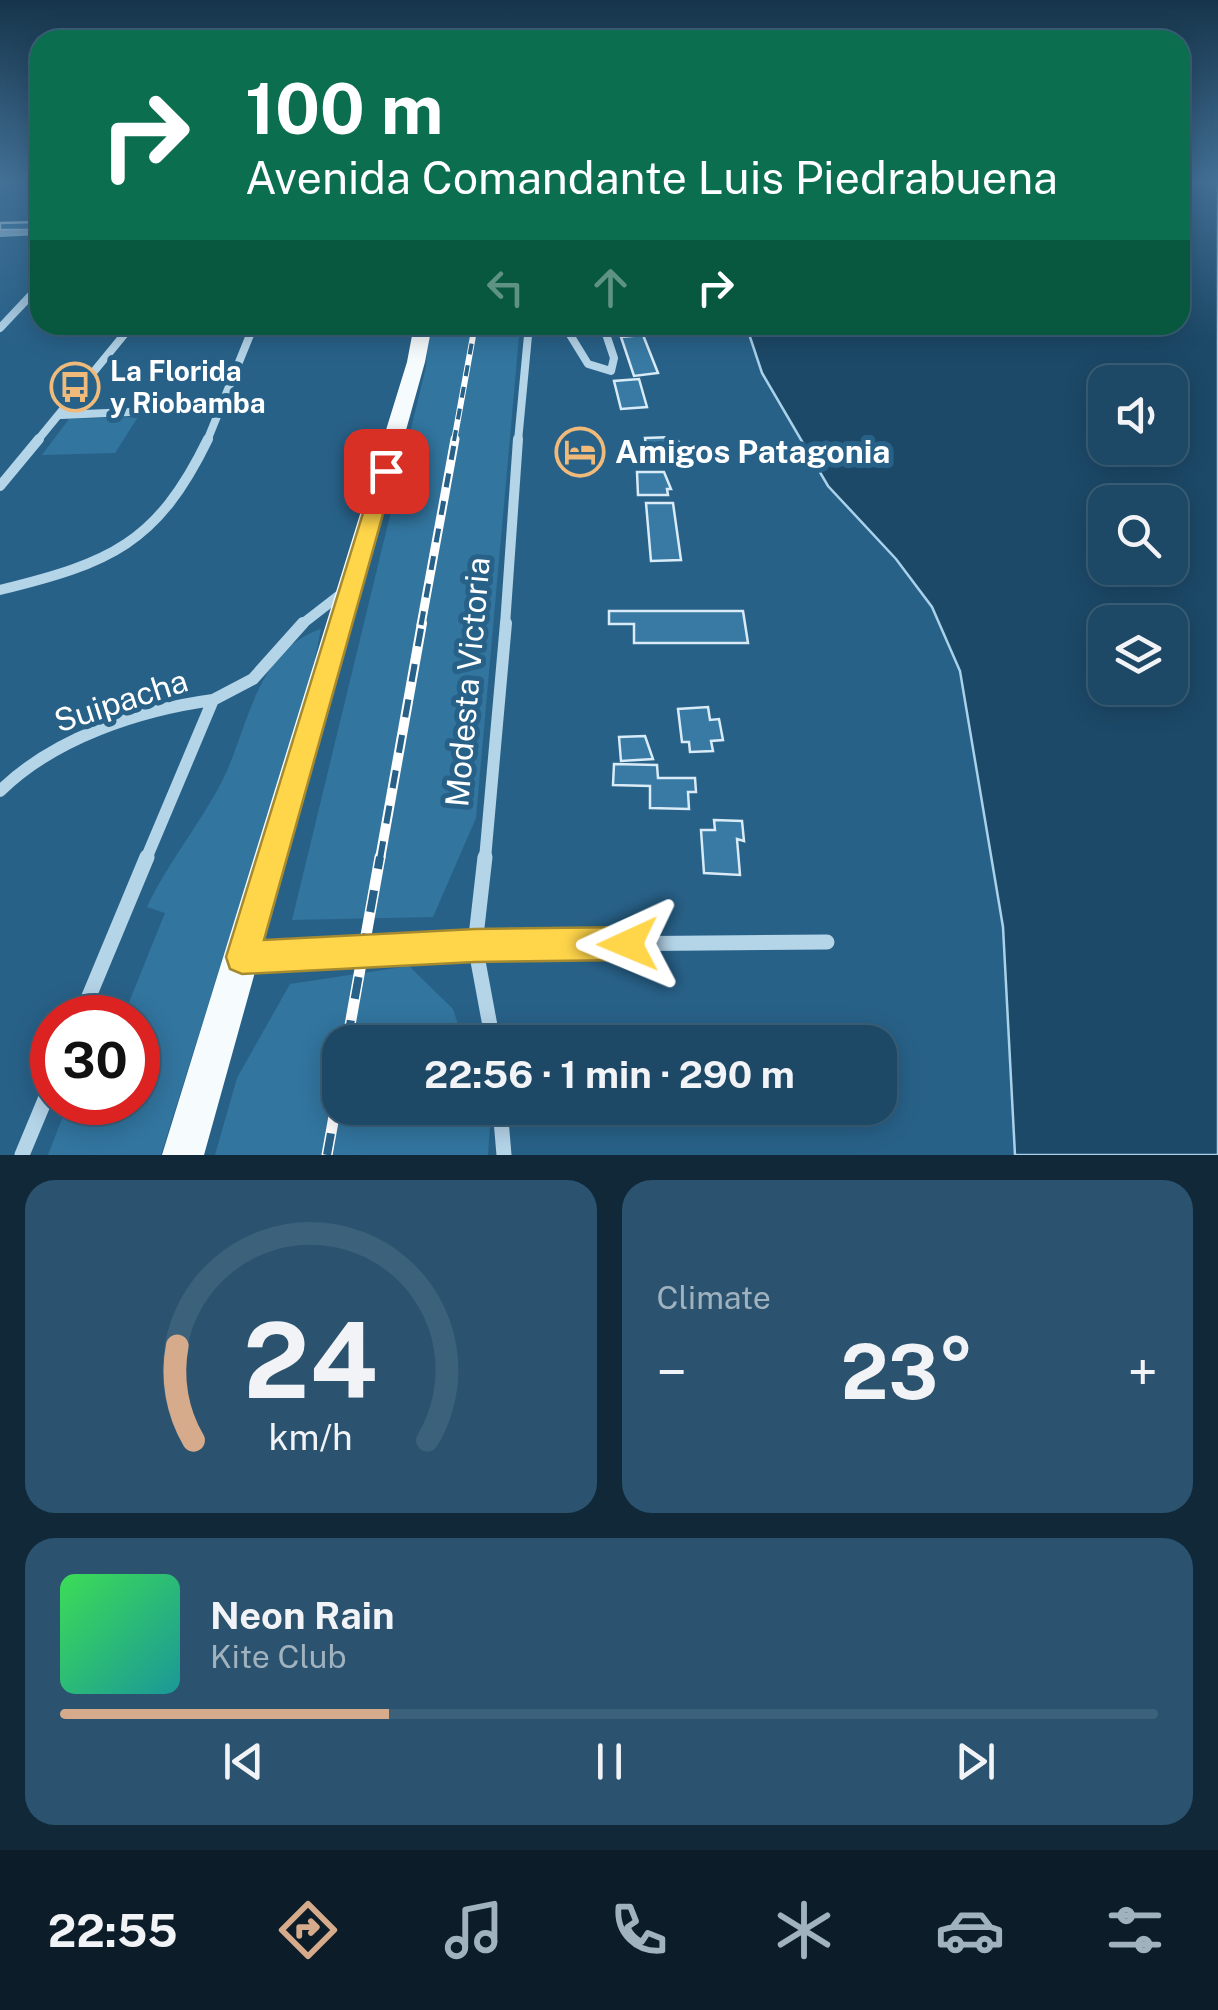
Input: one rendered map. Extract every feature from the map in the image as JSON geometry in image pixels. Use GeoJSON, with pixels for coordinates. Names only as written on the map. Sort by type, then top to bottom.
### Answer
{"type":"FeatureCollection","features":[{"type":"Feature","properties":{"kind":"main road"},"geometry":{"type":"LineString","coordinates":[[183,1155],[353,585],[421,335]]}},
{"type":"Feature","properties":{"kind":"street"},"geometry":{"type":"LineString","coordinates":[[0,328],[30,296]]}},
{"type":"Feature","properties":{"kind":"street"},"geometry":{"type":"LineString","coordinates":[[0,486],[124,335]]}},
{"type":"Feature","properties":{"kind":"street"},"geometry":{"type":"LineString","coordinates":[[0,590],[88,562],[152,528],[184,484],[221,408],[250,335]]}},
{"type":"Feature","properties":{"kind":"street","name":"Modesta Victoria"},"geometry":{"type":"LineString","coordinates":[[490,1025],[475,946],[498,738],[528,335]]}},
{"type":"Feature","properties":{"kind":"street"},"geometry":{"type":"LineString","coordinates":[[571,335],[593,369],[602,373],[612,371],[614,358],[606,335]]}},
{"type":"Feature","properties":{"kind":"street"},"geometry":{"type":"LineString","coordinates":[[61,415],[221,408]]}},
{"type":"Feature","properties":{"kind":"street","name":"Suipacha"},"geometry":{"type":"LineString","coordinates":[[0,791],[12,774],[36,758],[152,714],[230,696],[249,684],[305,621],[353,585]]}},
{"type":"Feature","properties":{"kind":"street"},"geometry":{"type":"LineString","coordinates":[[90,995],[214,700]]}},
{"type":"Feature","properties":{"kind":"street"},"geometry":{"type":"LineString","coordinates":[[242,957],[475,946],[827,942]]}},
{"type":"Feature","properties":{"kind":"street"},"geometry":{"type":"LineString","coordinates":[[22,1155],[34,1125]]}},
{"type":"Feature","properties":{"kind":"street"},"geometry":{"type":"LineString","coordinates":[[501,1125],[504,1155]]}},
{"type":"Feature","properties":{"kind":"shaded area"},"geometry":{"type":"Polygon","coordinates":[[[1190,234],[1218,234],[1218,1155],[1015,1155],[1003,927],[960,671],[932,607],[896,559],[828,486],[762,373],[749,335],[1190,335],[1190,234]]]}},
{"type":"Feature","properties":{"kind":"shaded area"},"geometry":{"type":"Polygon","coordinates":[[[428,335],[519,335],[476,818],[433,917],[292,920],[426,367],[428,335]]]}},
{"type":"Feature","properties":{"kind":"shaded area"},"geometry":{"type":"Polygon","coordinates":[[[138,417],[115,453],[42,455],[69,419],[138,417]]]}},
{"type":"Feature","properties":{"kind":"shaded area"},"geometry":{"type":"Polygon","coordinates":[[[321,629],[312,673],[161,1155],[48,1155],[60,1125],[160,1125],[160,995],[132,995],[165,913],[147,907],[226,773],[259,689],[283,653],[321,629]]]}},
{"type":"Feature","properties":{"kind":"shaded area"},"geometry":{"type":"Polygon","coordinates":[[[409,966],[453,1009],[458,1025],[322,1025],[322,1125],[490,1125],[488,1155],[215,1155],[237,1078],[290,984],[409,966]]]}},
{"type":"Feature","properties":{"kind":"building"},"geometry":{"type":"Polygon","coordinates":[[[643,335],[658,373],[634,376],[621,337],[643,335]]]}},
{"type":"Feature","properties":{"kind":"building"},"geometry":{"type":"Polygon","coordinates":[[[639,379],[647,407],[621,409],[614,381],[639,379]]]}},
{"type":"Feature","properties":{"kind":"building"},"geometry":{"type":"Polygon","coordinates":[[[674,437],[682,458],[642,463],[642,456],[647,455],[645,438],[674,437]]]}},
{"type":"Feature","properties":{"kind":"building"},"geometry":{"type":"Polygon","coordinates":[[[637,472],[664,472],[671,489],[667,489],[668,495],[638,495],[637,472]]]}},
{"type":"Feature","properties":{"kind":"building"},"geometry":{"type":"Polygon","coordinates":[[[646,503],[673,503],[681,560],[651,561],[646,503]]]}},
{"type":"Feature","properties":{"kind":"building"},"geometry":{"type":"Polygon","coordinates":[[[609,611],[743,611],[748,643],[634,643],[634,624],[609,624],[609,611]]]}},
{"type":"Feature","properties":{"kind":"building"},"geometry":{"type":"Polygon","coordinates":[[[708,707],[710,720],[719,719],[723,740],[711,741],[713,751],[690,752],[689,742],[682,742],[678,709],[708,707]]]}},
{"type":"Feature","properties":{"kind":"building"},"geometry":{"type":"Polygon","coordinates":[[[645,736],[653,759],[621,761],[619,737],[645,736]]]}},
{"type":"Feature","properties":{"kind":"building"},"geometry":{"type":"Polygon","coordinates":[[[614,764],[657,765],[658,778],[695,778],[696,792],[688,792],[689,809],[650,808],[650,786],[613,785],[614,764]]]}},
{"type":"Feature","properties":{"kind":"building"},"geometry":{"type":"Polygon","coordinates":[[[714,820],[742,821],[744,841],[737,839],[740,875],[704,873],[701,830],[715,830],[714,820]]]}},
{"type":"Feature","properties":{"kind":"railway"},"geometry":{"type":"LineString","coordinates":[[454,441],[473,335]]}},
{"type":"Feature","properties":{"kind":"railway"},"geometry":{"type":"LineString","coordinates":[[421,625],[455,439]]}},
{"type":"Feature","properties":{"kind":"railway"},"geometry":{"type":"LineString","coordinates":[[380,859],[422,623]]}},
{"type":"Feature","properties":{"kind":"railway"},"geometry":{"type":"LineString","coordinates":[[350,1025],[380,857]]}},
{"type":"Feature","properties":{"kind":"railway"},"geometry":{"type":"LineString","coordinates":[[327,1155],[332,1125]]}},
{"type":"Feature","properties":{"kind":"place","name":"La Florida y Riobamba"},"geometry":{"type":"Point","coordinates":[75,387]}},
{"type":"Feature","properties":{"kind":"place","name":"Amigos Patagonia"},"geometry":{"type":"Point","coordinates":[580,452]}},
{"type":"Feature","properties":{"kind":"route"},"geometry":{"type":"LineString","coordinates":[[386,471],[242,957],[475,946],[628,944]]}}]}
